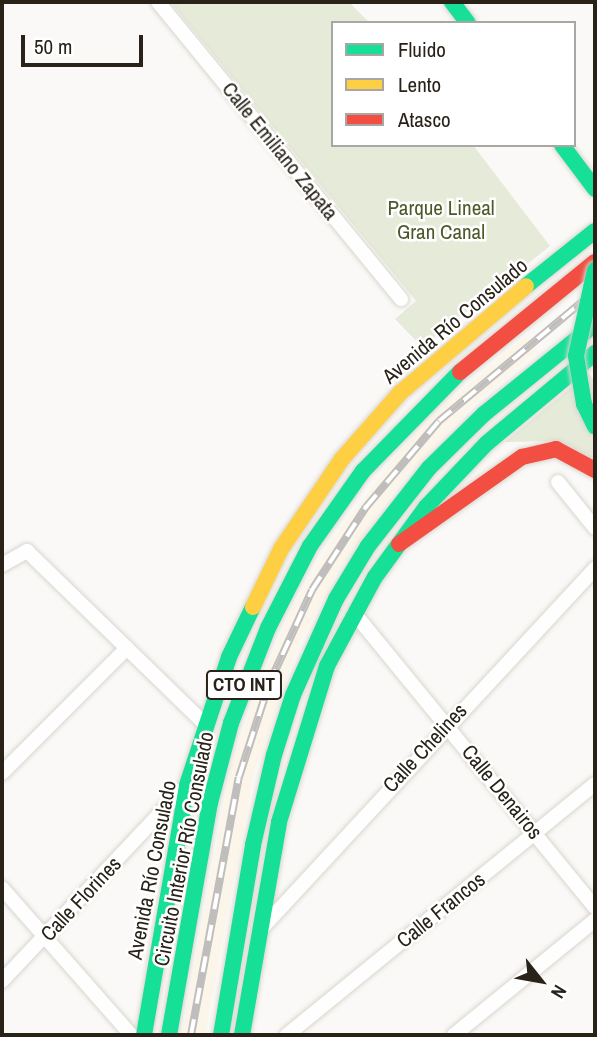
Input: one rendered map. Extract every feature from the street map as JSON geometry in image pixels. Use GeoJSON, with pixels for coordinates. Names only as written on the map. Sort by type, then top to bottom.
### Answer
{"type":"FeatureCollection","features":[{"type":"Feature","properties":{"kind":"main road"},"geometry":{"type":"LineString","coordinates":[[452,2],[466,21]]}},
{"type":"Feature","properties":{"kind":"main road"},"geometry":{"type":"LineString","coordinates":[[564,147],[595,189]]}},
{"type":"Feature","properties":{"kind":"main road","name":"Avenida Río Consulado"},"geometry":{"type":"LineString","coordinates":[[144,1035],[187,785],[206,725],[261,585],[317,492],[400,393],[502,306],[595,232]]}},
{"type":"Feature","properties":{"kind":"main road","name":"Circuito Interior Río Consulado"},"geometry":{"type":"LineString","coordinates":[[169,1035],[210,803],[231,723],[268,628],[310,546],[363,471],[441,388],[595,262]]}},
{"type":"Feature","properties":{"kind":"main road"},"geometry":{"type":"LineString","coordinates":[[595,270],[579,324],[576,356],[584,404],[595,427]]}},
{"type":"Feature","properties":{"kind":"main road","name":"CTO INT"},"geometry":{"type":"LineString","coordinates":[[220,1035],[253,845],[274,755],[312,646],[368,546],[405,495],[474,423],[595,324]]}},
{"type":"Feature","properties":{"kind":"main road","name":"CTO INT"},"geometry":{"type":"LineString","coordinates":[[242,1035],[292,768],[327,666],[354,613],[399,544],[469,460],[595,354]]}},
{"type":"Feature","properties":{"kind":"main road"},"geometry":{"type":"LineString","coordinates":[[399,544],[522,457],[556,449],[595,470]]}},
{"type":"Feature","properties":{"kind":"street","name":"Calle Emiliano Zapata"},"geometry":{"type":"LineString","coordinates":[[158,2],[401,299]]}},
{"type":"Feature","properties":{"kind":"street"},"geometry":{"type":"LineString","coordinates":[[558,482],[595,528]]}},
{"type":"Feature","properties":{"kind":"street"},"geometry":{"type":"LineString","coordinates":[[2,565],[27,551],[206,725]]}},
{"type":"Feature","properties":{"kind":"street","name":"Calle Chelines"},"geometry":{"type":"LineString","coordinates":[[260,931],[446,724],[595,568]]}},
{"type":"Feature","properties":{"kind":"street","name":"Calle Denairos"},"geometry":{"type":"LineString","coordinates":[[354,613],[595,907]]}},
{"type":"Feature","properties":{"kind":"street"},"geometry":{"type":"LineString","coordinates":[[2,773],[127,648]]}},
{"type":"Feature","properties":{"kind":"street","name":"Calle Francos"},"geometry":{"type":"LineString","coordinates":[[287,1035],[595,784]]}},
{"type":"Feature","properties":{"kind":"street","name":"Calle Florines"},"geometry":{"type":"LineString","coordinates":[[2,981],[187,785]]}},
{"type":"Feature","properties":{"kind":"street"},"geometry":{"type":"LineString","coordinates":[[2,888],[47,935],[131,1035]]}},
{"type":"Feature","properties":{"kind":"street"},"geometry":{"type":"LineString","coordinates":[[454,1035],[595,920]]}},
{"type":"Feature","properties":{"kind":"shaded area"},"geometry":{"type":"Polygon","coordinates":[[[526,336],[538,351],[474,404],[395,489],[336,574],[298,646],[253,777],[205,1035],[182,1035],[230,771],[250,710],[291,610],[338,531],[401,450],[447,403],[526,336]]]}},
{"type":"Feature","properties":{"kind":"green space","name":"Parque Lineal Gran Canal"},"geometry":{"type":"Polygon","coordinates":[[[170,2],[349,2],[368,21],[331,21],[331,147],[475,147],[550,246],[422,347],[395,319],[416,301],[170,2]]]}},
{"type":"Feature","properties":{"kind":"green space"},"geometry":{"type":"Polygon","coordinates":[[[588,373],[595,381],[595,460],[560,441],[505,442],[588,373]]]}},
{"type":"Feature","properties":{"kind":"railway"},"geometry":{"type":"LineString","coordinates":[[191,1035],[239,777],[269,684],[312,590],[366,507],[439,421],[595,291]]}},
{"type":"Feature","properties":{"kind":"traffic: fast"},"geometry":{"type":"LineString","coordinates":[[452,2],[466,21]]}},
{"type":"Feature","properties":{"kind":"traffic: fast"},"geometry":{"type":"LineString","coordinates":[[564,147],[595,189]]}},
{"type":"Feature","properties":{"kind":"traffic: fast"},"geometry":{"type":"LineString","coordinates":[[526,286],[595,231]]}},
{"type":"Feature","properties":{"kind":"traffic: fast"},"geometry":{"type":"LineString","coordinates":[[595,270],[576,356],[584,404],[595,427]]}},
{"type":"Feature","properties":{"kind":"traffic: fast"},"geometry":{"type":"LineString","coordinates":[[221,1035],[253,845],[274,755],[293,695],[336,599],[368,546],[429,468],[484,414],[595,324]]}},
{"type":"Feature","properties":{"kind":"traffic: fast"},"geometry":{"type":"LineString","coordinates":[[242,1035],[279,822],[327,666],[375,577],[426,507],[487,443],[595,353]]}},
{"type":"Feature","properties":{"kind":"traffic: fast"},"geometry":{"type":"LineString","coordinates":[[169,1035],[210,803],[231,723],[268,628],[310,546],[363,471],[460,372]]}},
{"type":"Feature","properties":{"kind":"traffic: fast"},"geometry":{"type":"LineString","coordinates":[[144,1035],[187,785],[229,657],[253,607]]}},
{"type":"Feature","properties":{"kind":"traffic: slow"},"geometry":{"type":"LineString","coordinates":[[253,607],[281,549],[342,459],[400,393],[526,286]]}},
{"type":"Feature","properties":{"kind":"traffic: jam"},"geometry":{"type":"LineString","coordinates":[[460,372],[595,262]]}},
{"type":"Feature","properties":{"kind":"traffic: jam"},"geometry":{"type":"LineString","coordinates":[[399,544],[522,457],[556,449],[595,470]]}}]}
